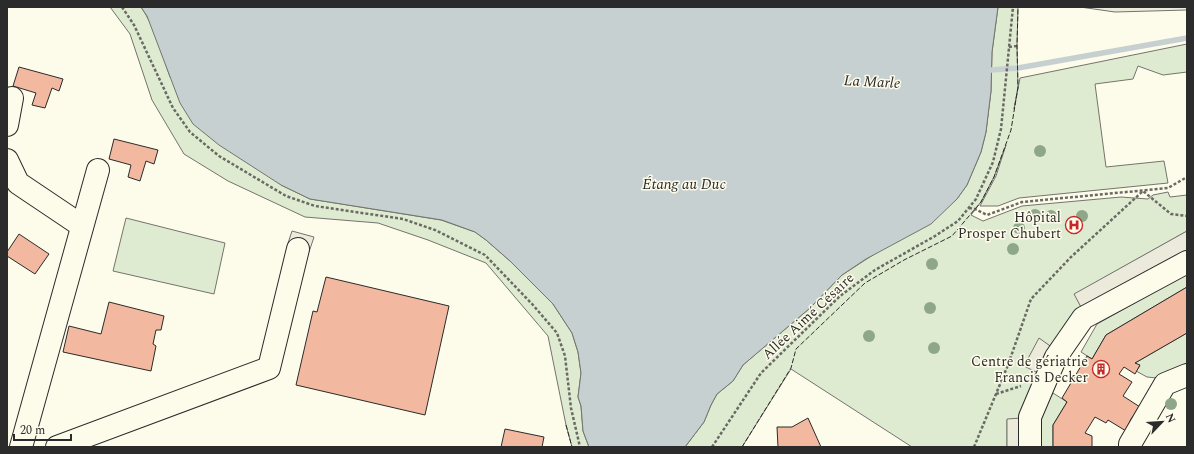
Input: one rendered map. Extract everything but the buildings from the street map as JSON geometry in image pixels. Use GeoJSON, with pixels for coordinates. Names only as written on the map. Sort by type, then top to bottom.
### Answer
{"type":"FeatureCollection","features":[{"type":"Feature","properties":{"kind":"lane"},"geometry":{"type":"LineString","coordinates":[[7,125],[12,98]]}},
{"type":"Feature","properties":{"kind":"lane"},"geometry":{"type":"LineString","coordinates":[[7,160],[18,183],[82,226]]}},
{"type":"Feature","properties":{"kind":"lane"},"geometry":{"type":"LineString","coordinates":[[21,447],[98,170]]}},
{"type":"Feature","properties":{"kind":"lane"},"geometry":{"type":"LineString","coordinates":[[57,447],[269,368],[298,249]]}},
{"type":"Feature","properties":{"kind":"lane"},"geometry":{"type":"LineString","coordinates":[[1030,447],[1030,417],[1056,357],[1084,318],[1187,262]]}},
{"type":"Feature","properties":{"kind":"lane"},"geometry":{"type":"LineString","coordinates":[[1130,447],[1130,444],[1165,384],[1187,375]]}},
{"type":"Feature","properties":{"kind":"path"},"geometry":{"type":"LineString","coordinates":[[122,7],[134,25],[173,108],[190,132],[219,156],[286,196],[316,206],[403,219],[435,230],[485,255],[534,305],[557,332],[565,356],[571,408],[580,447]]}},
{"type":"Feature","properties":{"kind":"path","name":"Allée Aimé Césaire"},"geometry":{"type":"LineString","coordinates":[[712,447],[761,373],[840,296],[874,270],[958,221],[976,199],[993,162],[1001,129],[1013,7]]}},
{"type":"Feature","properties":{"kind":"path"},"geometry":{"type":"LineString","coordinates":[[1009,47],[1017,46]]}},
{"type":"Feature","properties":{"kind":"path"},"geometry":{"type":"LineString","coordinates":[[968,208],[987,214],[1022,202],[1168,188],[1187,177]]}},
{"type":"Feature","properties":{"kind":"path"},"geometry":{"type":"LineString","coordinates":[[1144,191],[1171,214],[1187,216]]}},
{"type":"Feature","properties":{"kind":"path"},"geometry":{"type":"LineString","coordinates":[[974,447],[1008,364],[1031,298],[1070,257],[1144,191]]}},
{"type":"Feature","properties":{"kind":"green space"},"geometry":{"type":"Polygon","coordinates":[[[110,7],[141,7],[154,32],[170,77],[281,185],[310,199],[441,220],[475,232],[510,261],[553,304],[572,333],[578,352],[581,373],[578,397],[581,406],[583,431],[589,447],[572,447],[566,425],[548,336],[486,263],[428,240],[378,223],[305,217],[228,181],[184,154],[152,100],[130,34],[110,7]]]}},
{"type":"Feature","properties":{"kind":"green space"},"geometry":{"type":"Polygon","coordinates":[[[998,7],[1018,7],[1018,87],[1014,109],[1020,78],[1187,44],[1187,72],[1163,75],[1138,66],[1133,79],[1095,84],[1106,167],[1164,161],[1168,183],[1019,198],[998,206],[980,206],[996,176],[1006,145],[994,177],[981,202],[971,215],[983,221],[1022,206],[1121,197],[1148,199],[1153,195],[1168,192],[1170,197],[1187,195],[1187,231],[1075,294],[1082,309],[1053,348],[1039,339],[1038,373],[1021,418],[1007,420],[1007,447],[912,447],[791,369],[742,447],[685,447],[704,422],[717,394],[733,381],[743,365],[810,308],[842,275],[947,207],[957,199],[967,185],[981,152],[986,132],[991,91],[992,52],[998,7]]]}},
{"type":"Feature","properties":{"kind":"green space"},"geometry":{"type":"Polygon","coordinates":[[[126,218],[225,243],[214,294],[113,271],[126,218]]]}},
{"type":"Feature","properties":{"kind":"green space"},"geometry":{"type":"Polygon","coordinates":[[[1187,274],[1187,287],[1106,335],[1092,359],[1081,352],[1097,324],[1187,274]]]}},
{"type":"Feature","properties":{"kind":"green space"},"geometry":{"type":"Polygon","coordinates":[[[1187,333],[1187,363],[1157,378],[1147,377],[1136,371],[1140,366],[1135,363],[1187,333]]]}},
{"type":"Feature","properties":{"kind":"green space"},"geometry":{"type":"Polygon","coordinates":[[[1053,393],[1067,402],[1053,425],[1053,447],[1037,447],[1043,401],[1048,402],[1053,393]]]}},
{"type":"Feature","properties":{"kind":"shaded area"},"geometry":{"type":"Polygon","coordinates":[[[1080,7],[1187,7],[1187,10],[1115,12],[1080,7]]]}},
{"type":"Feature","properties":{"kind":"shaded area"},"geometry":{"type":"Polygon","coordinates":[[[292,231],[314,237],[309,252],[287,246],[292,231]]]}},
{"type":"Feature","properties":{"kind":"shaded area"},"geometry":{"type":"Polygon","coordinates":[[[1187,231],[1187,250],[1082,309],[1074,294],[1187,231]]]}},
{"type":"Feature","properties":{"kind":"shaded area"},"geometry":{"type":"Polygon","coordinates":[[[1039,338],[1053,348],[1038,373],[1024,366],[1039,338]]]}},
{"type":"Feature","properties":{"kind":"shaded area"},"geometry":{"type":"Polygon","coordinates":[[[1021,418],[1021,447],[1007,447],[1007,419],[1021,418]]]}},
{"type":"Feature","properties":{"kind":"water","name":"Étang au Duc"},"geometry":{"type":"Polygon","coordinates":[[[141,7],[998,7],[992,52],[991,91],[986,132],[981,152],[967,185],[957,199],[931,224],[866,259],[842,275],[810,308],[743,365],[733,381],[717,394],[704,422],[685,447],[589,447],[583,431],[581,406],[578,397],[581,373],[578,352],[572,333],[553,304],[510,261],[475,232],[442,220],[310,199],[281,185],[219,145],[193,124],[180,103],[147,16],[141,7]]]}},
{"type":"Feature","properties":{"kind":"waterway","name":"La Marle"},"geometry":{"type":"LineString","coordinates":[[991,70],[1018,68],[1187,38]]}},
{"type":"Feature","properties":{"kind":"fence"},"geometry":{"type":"LineString","coordinates":[[742,447],[791,368],[796,349],[865,283],[904,260],[952,236],[981,202],[994,177],[1011,130],[1018,87],[1018,7]]}},
{"type":"Feature","properties":{"kind":"fence"},"geometry":{"type":"LineString","coordinates":[[566,425],[572,447]]}},
{"type":"Feature","properties":{"kind":"place","name":"Hôpital Prosper Chubert"},"geometry":{"type":"Point","coordinates":[1074,225]}},
{"type":"Feature","properties":{"kind":"place","name":"Centre de gériatrie Francis Decker"},"geometry":{"type":"Point","coordinates":[1101,369]}}]}
